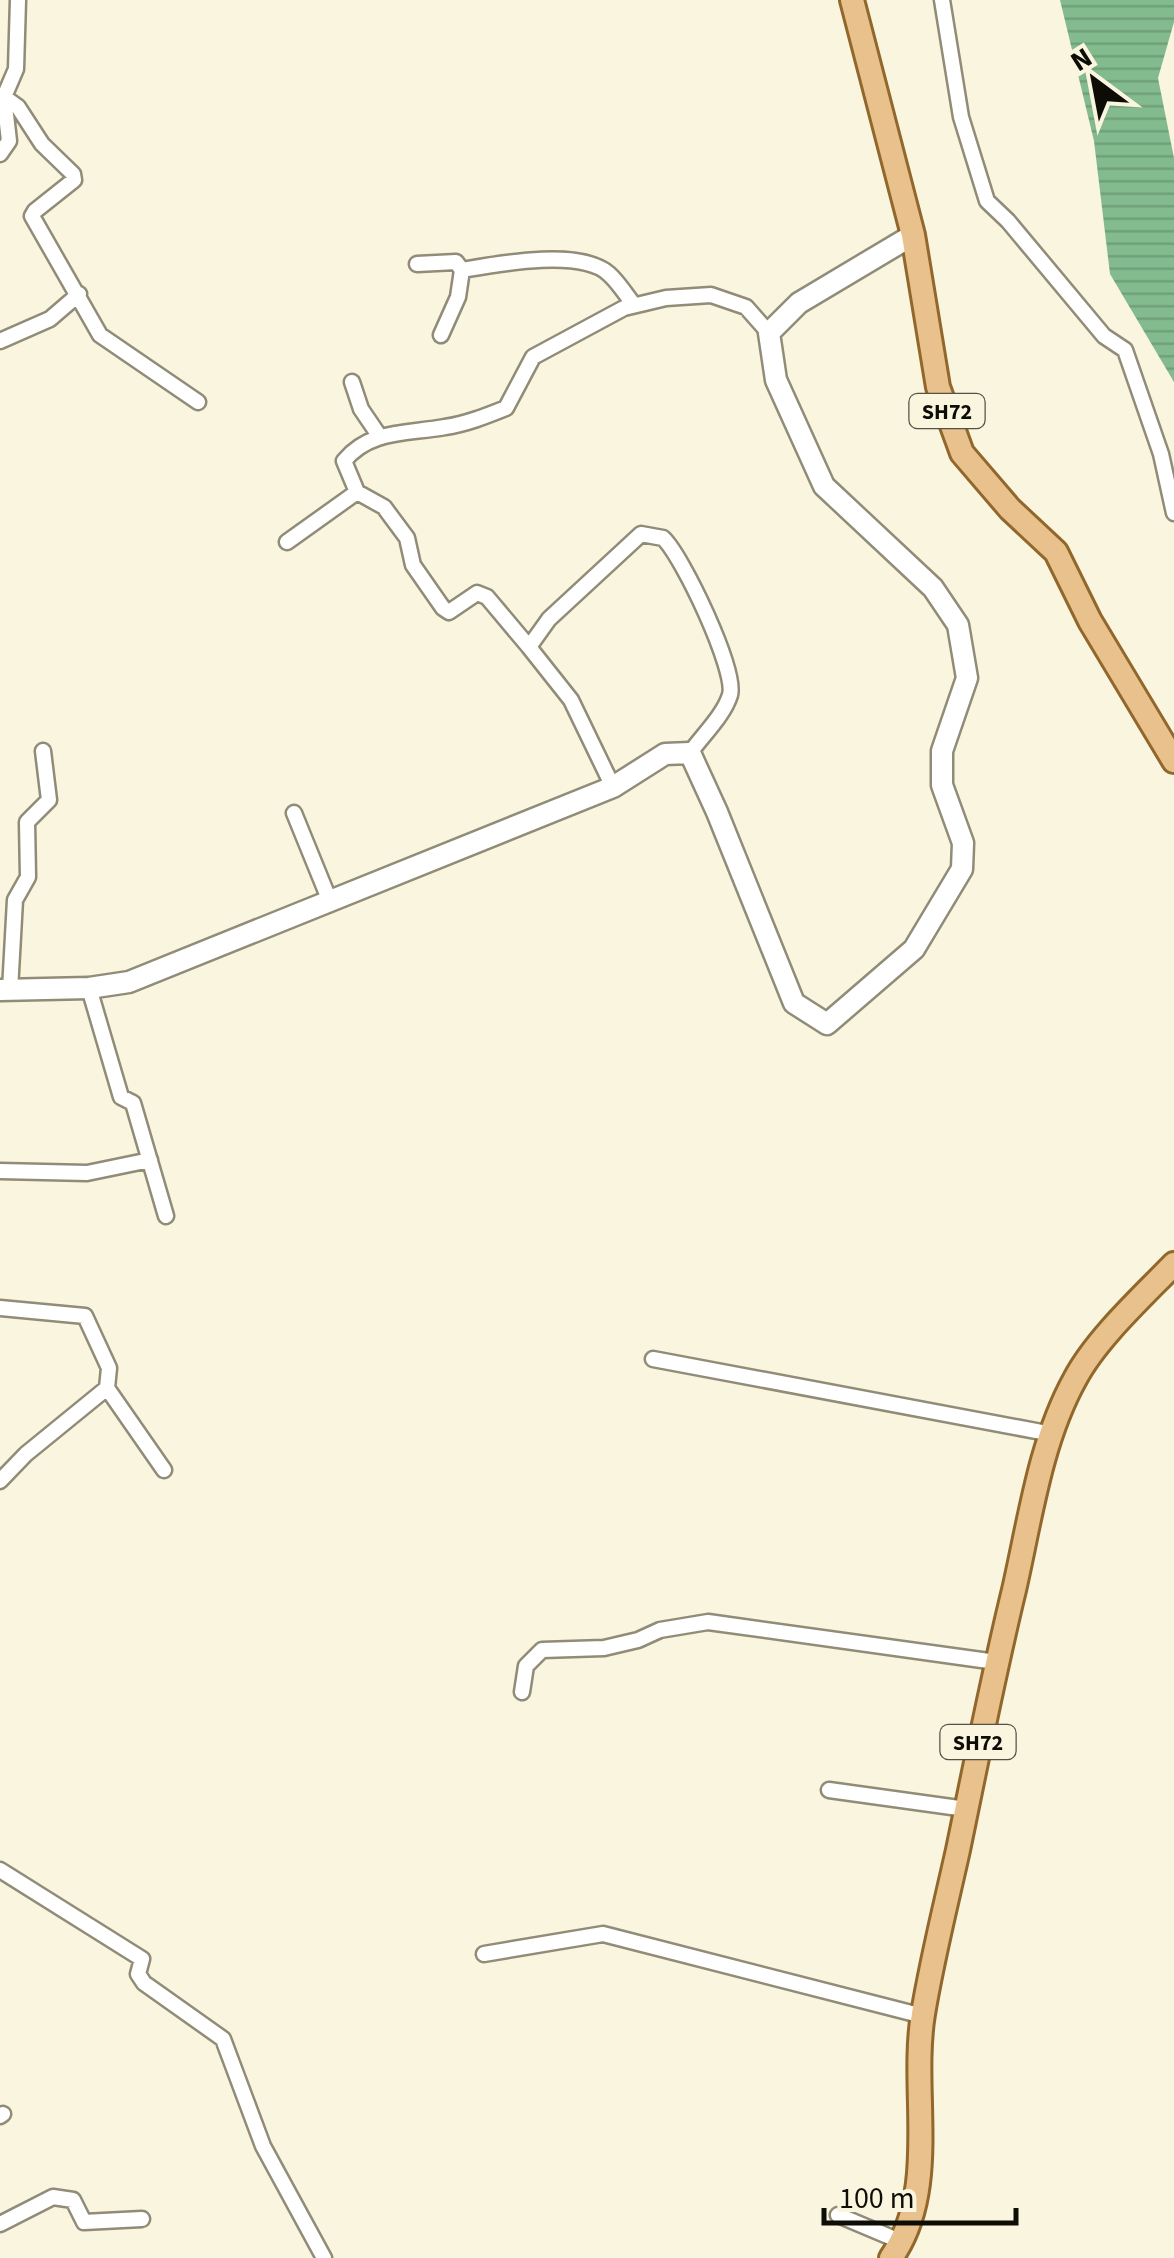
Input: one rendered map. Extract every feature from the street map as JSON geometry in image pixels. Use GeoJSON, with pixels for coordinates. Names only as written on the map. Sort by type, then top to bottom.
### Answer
{"type":"FeatureCollection","features":[{"type":"Feature","properties":{"kind":"main road","name":"SH72"},"geometry":{"type":"LineString","coordinates":[[852,0],[912,235],[938,387],[962,453],[1010,509],[1056,552],[1090,621],[1174,761]]}},
{"type":"Feature","properties":{"kind":"main road","name":"SH72"},"geometry":{"type":"LineString","coordinates":[[896,2250],[914,2210],[918,2178],[923,2016],[996,1662],[1052,1434],[1075,1377],[1124,1315],[1174,1264]]}},
{"type":"Feature","properties":{"kind":"street"},"geometry":{"type":"LineString","coordinates":[[0,154],[9,141],[4,97],[16,69],[18,0]]}},
{"type":"Feature","properties":{"kind":"street"},"geometry":{"type":"LineString","coordinates":[[942,0],[961,117],[987,202],[1008,221],[1104,336],[1126,350],[1162,454],[1174,513]]}},
{"type":"Feature","properties":{"kind":"street"},"geometry":{"type":"LineString","coordinates":[[4,97],[18,107],[42,144],[73,174],[74,180],[32,216],[100,334],[198,402]]}},
{"type":"Feature","properties":{"kind":"street"},"geometry":{"type":"LineString","coordinates":[[770,333],[799,303],[912,235]]}},
{"type":"Feature","properties":{"kind":"street"},"geometry":{"type":"LineString","coordinates":[[417,264],[447,260],[456,262],[462,270],[458,297],[442,335]]}},
{"type":"Feature","properties":{"kind":"street"},"geometry":{"type":"LineString","coordinates":[[462,270],[506,262],[572,260],[607,271],[634,305]]}},
{"type":"Feature","properties":{"kind":"street"},"geometry":{"type":"LineString","coordinates":[[0,341],[50,319],[78,294]]}},
{"type":"Feature","properties":{"kind":"street"},"geometry":{"type":"LineString","coordinates":[[614,787],[570,700],[487,597],[478,594],[456,610],[449,612],[444,608],[413,565],[407,538],[384,507],[357,492],[344,461],[357,445],[380,437],[447,427],[506,408],[533,356],[624,308],[666,298],[711,295],[746,307],[770,333],[776,380],[824,486],[932,588],[958,625],[967,678],[942,751],[942,784],[963,844],[962,869],[914,949],[827,1024],[794,1003],[718,812],[690,753]]}},
{"type":"Feature","properties":{"kind":"street"},"geometry":{"type":"LineString","coordinates":[[352,382],[361,410],[380,437]]}},
{"type":"Feature","properties":{"kind":"street"},"geometry":{"type":"LineString","coordinates":[[287,542],[357,492]]}},
{"type":"Feature","properties":{"kind":"street"},"geometry":{"type":"LineString","coordinates":[[529,648],[549,619],[630,542],[641,534],[663,538],[681,561],[720,645],[732,691],[690,753]]}},
{"type":"Feature","properties":{"kind":"street"},"geometry":{"type":"LineString","coordinates":[[43,751],[49,800],[27,822],[28,877],[16,900],[5,990],[88,988],[129,982],[614,787],[665,754],[690,753]]}},
{"type":"Feature","properties":{"kind":"street"},"geometry":{"type":"LineString","coordinates":[[294,813],[330,899]]}},
{"type":"Feature","properties":{"kind":"street"},"geometry":{"type":"LineString","coordinates":[[88,988],[120,1098],[133,1102],[166,1216]]}},
{"type":"Feature","properties":{"kind":"street"},"geometry":{"type":"LineString","coordinates":[[0,1171],[87,1173],[150,1160]]}},
{"type":"Feature","properties":{"kind":"street"},"geometry":{"type":"LineString","coordinates":[[0,1308],[85,1316],[109,1368],[106,1388],[26,1454],[0,1481]]}},
{"type":"Feature","properties":{"kind":"street"},"geometry":{"type":"LineString","coordinates":[[653,1360],[1052,1434]]}},
{"type":"Feature","properties":{"kind":"street"},"geometry":{"type":"LineString","coordinates":[[106,1388],[164,1470]]}},
{"type":"Feature","properties":{"kind":"street"},"geometry":{"type":"LineString","coordinates":[[522,1692],[526,1666],[542,1650],[604,1648],[660,1630],[708,1622],[996,1662]]}},
{"type":"Feature","properties":{"kind":"street"},"geometry":{"type":"LineString","coordinates":[[829,1790],[966,1809]]}},
{"type":"Feature","properties":{"kind":"street"},"geometry":{"type":"LineString","coordinates":[[0,1870],[142,1960],[138,1974],[144,1983],[222,2039],[263,2146],[324,2258]]}},
{"type":"Feature","properties":{"kind":"street"},"geometry":{"type":"LineString","coordinates":[[484,1954],[603,1934],[923,2016]]}},
{"type":"Feature","properties":{"kind":"street"},"geometry":{"type":"LineString","coordinates":[[0,2224],[53,2197],[73,2200],[84,2222],[142,2219]]}},
{"type":"Feature","properties":{"kind":"street"},"geometry":{"type":"LineString","coordinates":[[838,2215],[896,2250]]}},
{"type":"Feature","properties":{"kind":"shaded area"},"geometry":{"type":"Polygon","coordinates":[[[1060,0],[1174,0],[1174,22],[1158,78],[1174,158],[1174,382],[1110,274],[1094,141],[1060,0]]]}}]}
